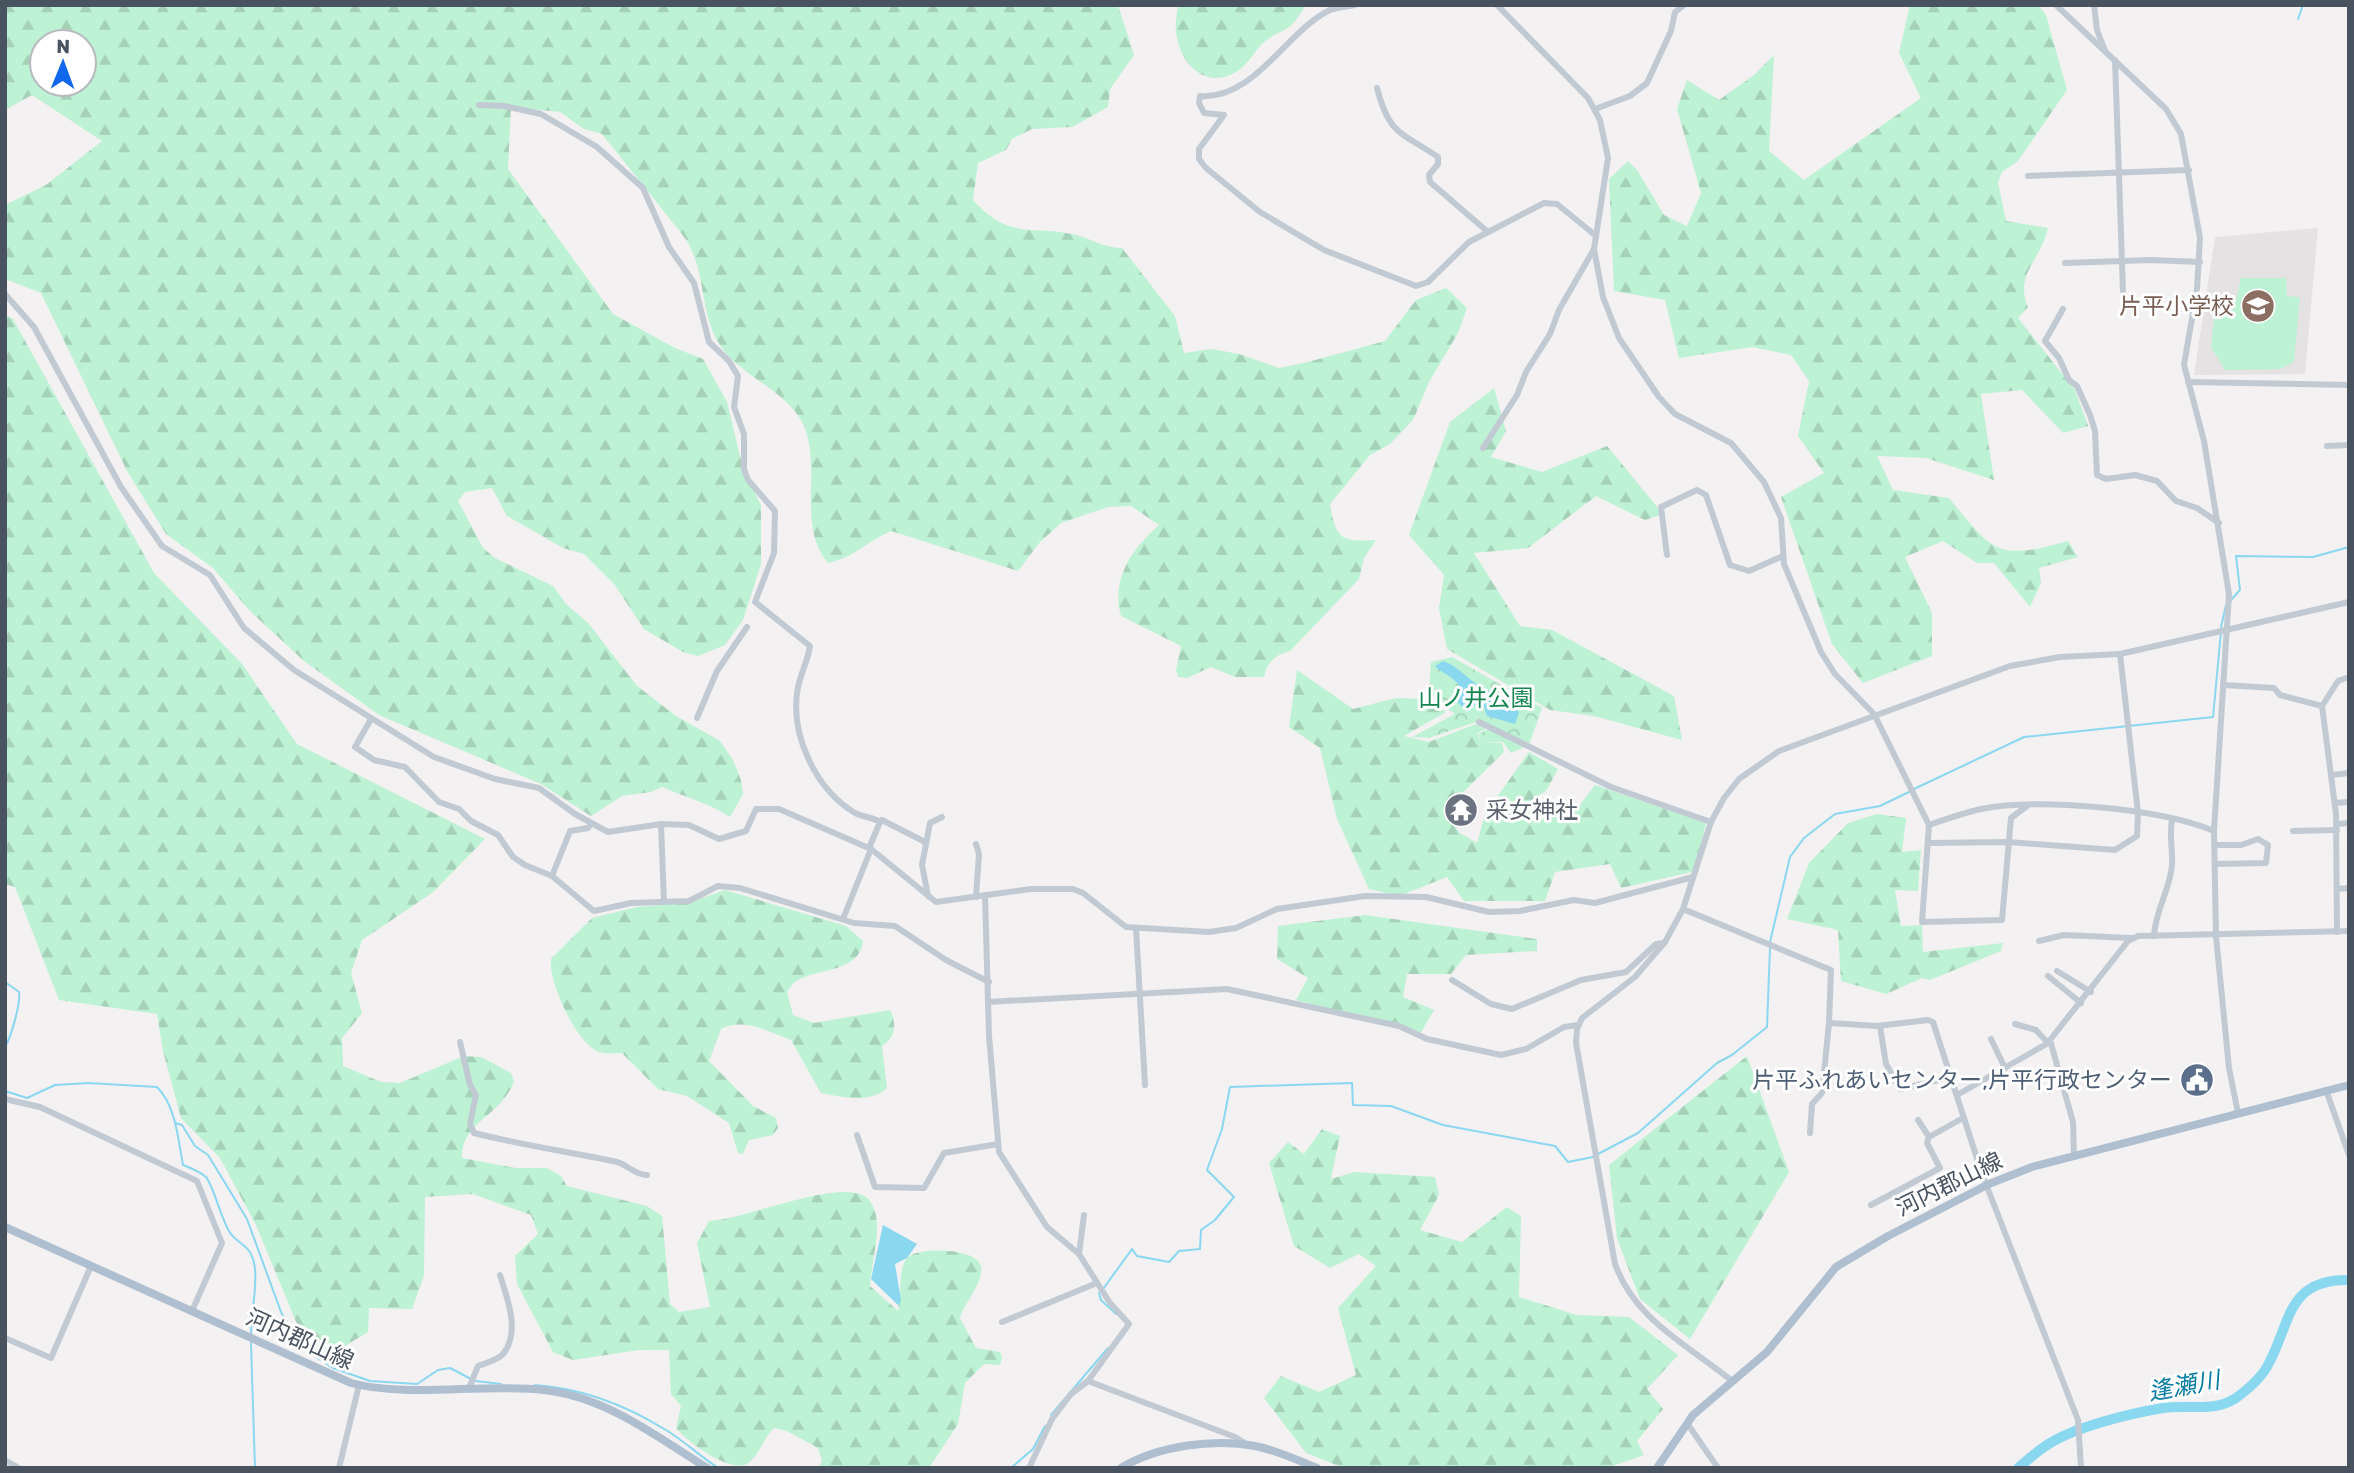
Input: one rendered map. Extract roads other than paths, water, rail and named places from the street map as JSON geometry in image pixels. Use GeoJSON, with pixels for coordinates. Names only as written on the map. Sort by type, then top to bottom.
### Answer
{"type":"FeatureCollection","features":[{"type":"Feature","properties":{"kind":"main road","name":"河内郡山線"},"geometry":{"type":"LineString","coordinates":[[1657,1468],[1687,1423],[1705,1402],[1767,1352],[1836,1266],[1989,1184],[2074,1156],[2349,1085]]}},
{"type":"Feature","properties":{"kind":"main road","name":"河内郡山線"},"geometry":{"type":"LineString","coordinates":[[5,1227],[359,1385],[540,1389],[588,1400],[633,1421],[707,1468]]}},
{"type":"Feature","properties":{"kind":"main road"},"geometry":{"type":"LineString","coordinates":[[1121,1468],[1156,1450],[1173,1447],[1250,1446],[1317,1468]]}},
{"type":"Feature","properties":{"kind":"street"},"geometry":{"type":"LineString","coordinates":[[1354,5],[1320,16],[1255,73],[1233,88],[1219,95],[1200,96],[1199,103],[1204,113],[1224,115],[1199,149],[1201,162],[1260,212],[1324,250],[1416,286],[1423,286],[1469,242],[1547,202],[1557,204],[1595,234]]}},
{"type":"Feature","properties":{"kind":"street"},"geometry":{"type":"LineString","coordinates":[[1497,5],[1595,109],[1605,131],[1608,158],[1594,249],[1603,298],[1619,338],[1659,397],[1675,414],[1731,443],[1756,472],[1781,518],[1783,556],[1827,664],[1874,714],[1929,825],[1930,843],[1922,922],[2002,920],[2012,816],[2027,806]]}},
{"type":"Feature","properties":{"kind":"street"},"geometry":{"type":"LineString","coordinates":[[1595,109],[1630,96],[1647,83],[1671,31],[1675,12],[1684,5]]}},
{"type":"Feature","properties":{"kind":"street"},"geometry":{"type":"LineString","coordinates":[[2056,5],[2115,60],[2176,123],[2189,170],[2200,238],[2200,262],[2184,353],[2188,382],[2197,408],[2229,587],[2229,629],[2214,831],[2216,936],[2229,1068],[2238,1113]]}},
{"type":"Feature","properties":{"kind":"street"},"geometry":{"type":"LineString","coordinates":[[2095,5],[2097,30],[2105,51]]}},
{"type":"Feature","properties":{"kind":"street"},"geometry":{"type":"LineString","coordinates":[[2115,60],[2116,173],[2123,291]]}},
{"type":"Feature","properties":{"kind":"street"},"geometry":{"type":"LineString","coordinates":[[1377,88],[1384,114],[1393,128],[1438,157],[1439,163],[1429,175],[1430,182],[1488,232]]}},
{"type":"Feature","properties":{"kind":"street"},"geometry":{"type":"LineString","coordinates":[[479,105],[504,106],[541,114],[597,147],[635,178],[643,188],[669,247],[694,283],[709,342],[729,361],[738,376],[734,407],[744,434],[746,474],[775,512],[774,553],[755,602],[809,643],[808,659],[797,692],[801,737],[808,759],[826,786],[853,811],[880,822],[843,919]]}},
{"type":"Feature","properties":{"kind":"street"},"geometry":{"type":"LineString","coordinates":[[2028,176],[2189,170]]}},
{"type":"Feature","properties":{"kind":"street"},"geometry":{"type":"LineString","coordinates":[[1483,448],[1517,395],[1526,372],[1550,334],[1564,299],[1594,249]]}},
{"type":"Feature","properties":{"kind":"street"},"geometry":{"type":"LineString","coordinates":[[2065,263],[2121,260],[2200,262]]}},
{"type":"Feature","properties":{"kind":"street"},"geometry":{"type":"LineString","coordinates":[[5,294],[34,327],[121,487],[162,547],[211,575],[235,618],[255,640],[294,670],[434,757],[458,767],[539,788],[591,824],[616,832],[661,824],[689,825],[716,838],[731,838],[746,831],[755,809],[772,808],[883,856],[928,896],[941,903],[1042,888],[1073,889],[1091,898],[1120,925],[1136,928],[1226,931],[1277,909],[1374,895],[1426,897],[1489,912],[1520,911],[1574,900],[1595,903],[1693,877]]}},
{"type":"Feature","properties":{"kind":"street"},"geometry":{"type":"LineString","coordinates":[[2063,309],[2045,341],[2059,358],[2068,380],[2077,386],[2090,415],[2095,431],[2097,475],[2106,479],[2135,475],[2157,481],[2176,501],[2197,508],[2219,523]]}},
{"type":"Feature","properties":{"kind":"street"},"geometry":{"type":"LineString","coordinates":[[2188,382],[2349,385]]}},
{"type":"Feature","properties":{"kind":"street"},"geometry":{"type":"LineString","coordinates":[[2327,446],[2349,445]]}},
{"type":"Feature","properties":{"kind":"street"},"geometry":{"type":"LineString","coordinates":[[1667,555],[1661,507],[1698,490],[1706,495],[1730,565],[1749,571],[1783,556]]}},
{"type":"Feature","properties":{"kind":"street"},"geometry":{"type":"LineString","coordinates":[[1732,1381],[1696,1352],[1671,1338],[1623,1287],[1615,1264],[1577,1058],[1578,1025],[1582,1017],[1635,977],[1664,943],[1684,909],[1710,822],[1739,779],[1761,761],[1803,740],[2010,666],[2060,657],[2120,654],[2349,602]]}},
{"type":"Feature","properties":{"kind":"street"},"geometry":{"type":"LineString","coordinates":[[697,718],[717,671],[747,627]]}},
{"type":"Feature","properties":{"kind":"street"},"geometry":{"type":"LineString","coordinates":[[1930,843],[2008,842],[2120,849],[2137,836],[2138,813],[2120,654]]}},
{"type":"Feature","properties":{"kind":"street"},"geometry":{"type":"LineString","coordinates":[[2337,932],[2337,827],[2322,706],[2338,681],[2349,677]]}},
{"type":"Feature","properties":{"kind":"street"},"geometry":{"type":"LineString","coordinates":[[2223,685],[2274,688],[2280,695],[2322,706]]}},
{"type":"Feature","properties":{"kind":"street"},"geometry":{"type":"LineString","coordinates":[[371,719],[355,747],[362,754],[405,767],[439,802],[459,809],[471,821],[498,835],[513,857],[552,876],[594,911],[631,903],[689,901],[712,887],[730,887],[859,924],[900,928],[917,942],[989,982]]}},
{"type":"Feature","properties":{"kind":"street"},"geometry":{"type":"LineString","coordinates":[[1479,722],[1611,787],[1710,822]]}},
{"type":"Feature","properties":{"kind":"street"},"geometry":{"type":"LineString","coordinates":[[2332,775],[2349,773]]}},
{"type":"Feature","properties":{"kind":"street"},"geometry":{"type":"LineString","coordinates":[[2335,803],[2349,802]]}},
{"type":"Feature","properties":{"kind":"street"},"geometry":{"type":"LineString","coordinates":[[1929,825],[1979,809],[2027,806],[2138,813],[2214,831]]}},
{"type":"Feature","properties":{"kind":"street"},"geometry":{"type":"LineString","coordinates":[[928,896],[923,869],[925,842],[930,823],[942,817]]}},
{"type":"Feature","properties":{"kind":"street"},"geometry":{"type":"LineString","coordinates":[[882,820],[925,842]]}},
{"type":"Feature","properties":{"kind":"street"},"geometry":{"type":"LineString","coordinates":[[2154,936],[2155,914],[2172,868],[2169,849],[2172,820]]}},
{"type":"Feature","properties":{"kind":"street"},"geometry":{"type":"LineString","coordinates":[[2293,831],[2337,827],[2349,823]]}},
{"type":"Feature","properties":{"kind":"street"},"geometry":{"type":"LineString","coordinates":[[552,876],[570,831],[589,828],[591,824]]}},
{"type":"Feature","properties":{"kind":"street"},"geometry":{"type":"LineString","coordinates":[[661,824],[664,902]]}},
{"type":"Feature","properties":{"kind":"street"},"geometry":{"type":"LineString","coordinates":[[2215,845],[2241,845],[2258,839],[2267,843],[2269,858],[2266,863],[2215,864]]}},
{"type":"Feature","properties":{"kind":"street"},"geometry":{"type":"LineString","coordinates":[[976,844],[979,854],[976,897]]}},
{"type":"Feature","properties":{"kind":"street"},"geometry":{"type":"LineString","coordinates":[[2337,889],[2349,888]]}},
{"type":"Feature","properties":{"kind":"street"},"geometry":{"type":"LineString","coordinates":[[985,895],[988,1002],[998,1144],[1002,1159],[1047,1227],[1079,1254],[1129,1325],[1088,1381],[1071,1394],[1052,1419],[1030,1468]]}},
{"type":"Feature","properties":{"kind":"street"},"geometry":{"type":"LineString","coordinates":[[1684,909],[1831,970],[1822,1093],[1812,1104],[1810,1133]]}},
{"type":"Feature","properties":{"kind":"street"},"geometry":{"type":"LineString","coordinates":[[1136,928],[1145,1085]]}},
{"type":"Feature","properties":{"kind":"street"},"geometry":{"type":"LineString","coordinates":[[2039,941],[2068,935],[2132,938],[2349,931]]}},
{"type":"Feature","properties":{"kind":"street"},"geometry":{"type":"LineString","coordinates":[[1957,1095],[2049,1042],[2132,938]]}},
{"type":"Feature","properties":{"kind":"street"},"geometry":{"type":"LineString","coordinates":[[1452,980],[1491,1004],[1512,1010],[1581,980],[1626,972],[1656,944],[1664,943]]}},
{"type":"Feature","properties":{"kind":"street"},"geometry":{"type":"LineString","coordinates":[[2057,971],[2091,992]]}},
{"type":"Feature","properties":{"kind":"street"},"geometry":{"type":"LineString","coordinates":[[2048,976],[2081,1003]]}},
{"type":"Feature","properties":{"kind":"street"},"geometry":{"type":"LineString","coordinates":[[988,1002],[1238,990],[1399,1026],[1427,1040],[1501,1055],[1526,1049],[1561,1029],[1578,1025]]}},
{"type":"Feature","properties":{"kind":"street"},"geometry":{"type":"LineString","coordinates":[[1829,1023],[1880,1026],[1931,1021],[1963,1118],[2078,1420],[2081,1468]]}},
{"type":"Feature","properties":{"kind":"street"},"geometry":{"type":"LineString","coordinates":[[2015,1024],[2036,1030],[2049,1042],[2073,1122],[2074,1156]]}},
{"type":"Feature","properties":{"kind":"street"},"geometry":{"type":"LineString","coordinates":[[1880,1026],[1886,1064],[1900,1090],[1951,1077]]}},
{"type":"Feature","properties":{"kind":"street"},"geometry":{"type":"LineString","coordinates":[[1991,1039],[2005,1068]]}},
{"type":"Feature","properties":{"kind":"street"},"geometry":{"type":"LineString","coordinates":[[460,1042],[470,1085],[476,1095],[470,1124],[474,1133],[575,1152],[622,1164],[647,1175]]}},
{"type":"Feature","properties":{"kind":"street"},"geometry":{"type":"LineString","coordinates":[[2326,1090],[2349,1156]]}},
{"type":"Feature","properties":{"kind":"street"},"geometry":{"type":"LineString","coordinates":[[5,1099],[40,1107],[197,1181],[222,1242],[192,1311]]}},
{"type":"Feature","properties":{"kind":"street"},"geometry":{"type":"LineString","coordinates":[[1871,1205],[1940,1168],[1927,1143],[1929,1137],[1963,1118]]}},
{"type":"Feature","properties":{"kind":"street"},"geometry":{"type":"LineString","coordinates":[[1918,1120],[1929,1137]]}},
{"type":"Feature","properties":{"kind":"street"},"geometry":{"type":"LineString","coordinates":[[857,1135],[875,1187],[924,1188],[944,1153],[998,1144]]}},
{"type":"Feature","properties":{"kind":"street"},"geometry":{"type":"LineString","coordinates":[[1079,1254],[1084,1215]]}},
{"type":"Feature","properties":{"kind":"street"},"geometry":{"type":"LineString","coordinates":[[5,1338],[51,1359],[91,1266]]}},
{"type":"Feature","properties":{"kind":"street"},"geometry":{"type":"LineString","coordinates":[[469,1388],[478,1366],[502,1357],[509,1344],[512,1314],[500,1275]]}},
{"type":"Feature","properties":{"kind":"street"},"geometry":{"type":"LineString","coordinates":[[1002,1322],[1097,1283]]}},
{"type":"Feature","properties":{"kind":"street"},"geometry":{"type":"LineString","coordinates":[[1088,1381],[1235,1437],[1250,1446]]}},
{"type":"Feature","properties":{"kind":"street"},"geometry":{"type":"LineString","coordinates":[[339,1468],[359,1385]]}},
{"type":"Feature","properties":{"kind":"street"},"geometry":{"type":"LineString","coordinates":[[1687,1423],[1718,1468]]}},
{"type":"Feature","properties":{"kind":"street"},"geometry":{"type":"LineString","coordinates":[[5,1460],[19,1468]]}},
{"type":"Feature","properties":{"kind":"water"},"geometry":{"type":"Polygon","coordinates":[[[1443,661],[1480,686],[1512,702],[1519,712],[1515,724],[1487,716],[1484,707],[1478,704],[1464,709],[1452,696],[1458,693],[1459,685],[1435,666],[1443,661]]]}},
{"type":"Feature","properties":{"kind":"water"},"geometry":{"type":"Polygon","coordinates":[[[883,1225],[917,1244],[907,1258],[895,1264],[901,1300],[899,1306],[871,1279],[883,1225]]]}},
{"type":"Feature","properties":{"kind":"waterway"},"geometry":{"type":"LineString","coordinates":[[2298,19],[2303,5]]}},
{"type":"Feature","properties":{"kind":"waterway"},"geometry":{"type":"LineString","coordinates":[[2230,601],[2240,590],[2236,556],[2313,557],[2349,547]]}},
{"type":"Feature","properties":{"kind":"waterway"},"geometry":{"type":"LineString","coordinates":[[2221,627],[2226,605]]}},
{"type":"Feature","properties":{"kind":"waterway"},"geometry":{"type":"LineString","coordinates":[[1914,789],[2024,737],[2213,717],[2221,632]]}},
{"type":"Feature","properties":{"kind":"waterway"},"geometry":{"type":"LineString","coordinates":[[1770,942],[1790,857],[1804,838],[1835,814],[1880,806],[1909,792]]}},
{"type":"Feature","properties":{"kind":"waterway"},"geometry":{"type":"LineString","coordinates":[[1598,1154],[1638,1133],[1717,1063],[1732,1055],[1767,1027],[1770,948]]}},
{"type":"Feature","properties":{"kind":"waterway"},"geometry":{"type":"LineString","coordinates":[[5,982],[19,992],[15,1020],[5,1047]]}},
{"type":"Feature","properties":{"kind":"waterway"},"geometry":{"type":"LineString","coordinates":[[5,1091],[27,1098],[55,1085],[88,1083],[157,1087],[172,1113],[183,1165],[206,1177],[229,1231],[251,1254],[255,1269],[251,1334]]}},
{"type":"Feature","properties":{"kind":"waterway"},"geometry":{"type":"LineString","coordinates":[[1103,1289],[1132,1249],[1137,1256],[1169,1262],[1179,1251],[1200,1249],[1201,1230],[1215,1220],[1234,1197],[1207,1170],[1222,1129],[1230,1087],[1352,1083],[1353,1105],[1391,1106],[1443,1125],[1555,1146],[1568,1162],[1593,1157]]}},
{"type":"Feature","properties":{"kind":"waterway"},"geometry":{"type":"LineString","coordinates":[[175,1123],[182,1125],[195,1146],[208,1155],[247,1219],[281,1312],[296,1340],[305,1350],[333,1368],[370,1381],[417,1384],[438,1370],[450,1368],[471,1379]]}},
{"type":"Feature","properties":{"kind":"waterway","name":"逢瀬川"},"geometry":{"type":"LineString","coordinates":[[2018,1468],[2047,1445],[2091,1426],[2163,1408],[2210,1407],[2236,1398],[2266,1368],[2288,1318],[2302,1295],[2313,1287],[2349,1280]]}},
{"type":"Feature","properties":{"kind":"waterway"},"geometry":{"type":"LineString","coordinates":[[1099,1293],[1101,1300],[1116,1314]]}},
{"type":"Feature","properties":{"kind":"waterway"},"geometry":{"type":"LineString","coordinates":[[251,1343],[255,1468]]}},
{"type":"Feature","properties":{"kind":"waterway"},"geometry":{"type":"LineString","coordinates":[[1051,1415],[1108,1348]]}},
{"type":"Feature","properties":{"kind":"waterway"},"geometry":{"type":"LineString","coordinates":[[476,1381],[501,1384]]}},
{"type":"Feature","properties":{"kind":"waterway"},"geometry":{"type":"LineString","coordinates":[[535,1385],[586,1394],[636,1413],[666,1430],[718,1468]]}},
{"type":"Feature","properties":{"kind":"waterway"},"geometry":{"type":"LineString","coordinates":[[1011,1468],[1033,1449],[1045,1426]]}},
{"type":"Feature","properties":{"kind":"place","name":"片平小学校"},"geometry":{"type":"Point","coordinates":[2258,306]}},
{"type":"Feature","properties":{"kind":"place","name":"采女神社"},"geometry":{"type":"Point","coordinates":[1461,810]}},
{"type":"Feature","properties":{"kind":"place","name":"片平ふれあいセンター,片平行政センター"},"geometry":{"type":"Point","coordinates":[2197,1080]}},
{"type":"Feature","properties":{"kind":"park label","name":"山ノ井公園"},"geometry":{"type":"Point","coordinates":[1476,698]}}]}
